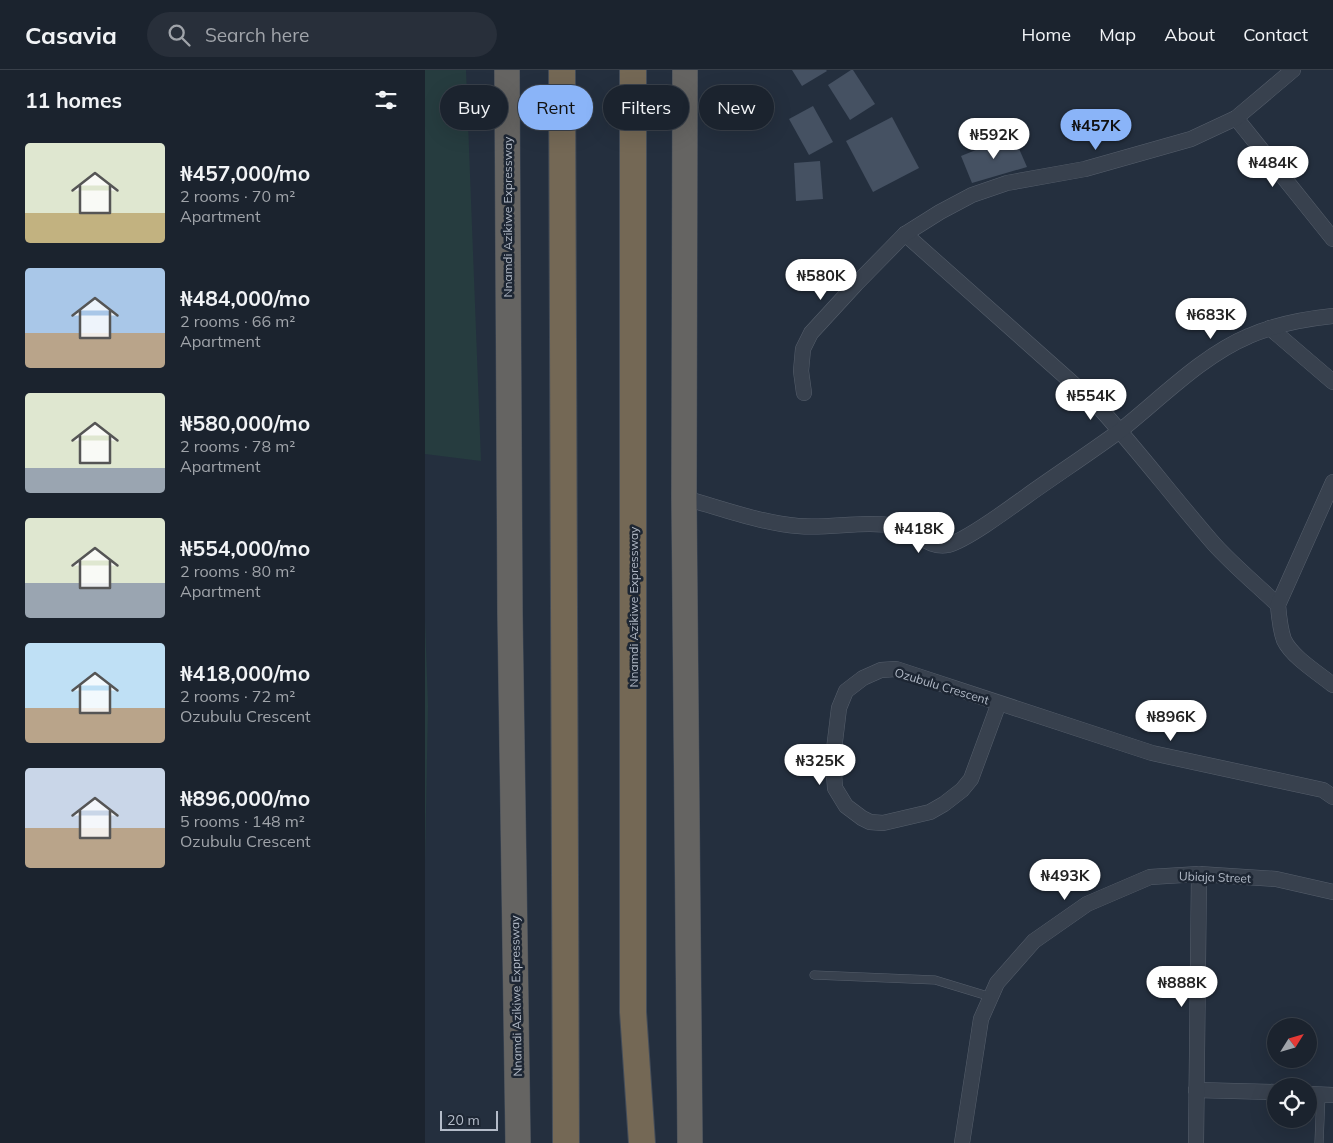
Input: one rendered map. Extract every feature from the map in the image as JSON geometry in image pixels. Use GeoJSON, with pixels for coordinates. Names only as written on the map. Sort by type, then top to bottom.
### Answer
{"type":"FeatureCollection","features":[{"type":"Feature","properties":{"kind":"highway","name":"Nnamdi Azikiwe Expressway"},"geometry":{"type":"LineString","coordinates":[[507,70],[509,603],[518,1143]]}},
{"type":"Feature","properties":{"kind":"highway"},"geometry":{"type":"LineString","coordinates":[[562,70],[566,1143]]}},
{"type":"Feature","properties":{"kind":"highway","name":"Nnamdi Azikiwe Expressway"},"geometry":{"type":"LineString","coordinates":[[633,70],[633,1012],[642,1143]]}},
{"type":"Feature","properties":{"kind":"highway"},"geometry":{"type":"LineString","coordinates":[[685,70],[684,498],[690,1143]]}},
{"type":"Feature","properties":{"kind":"street"},"geometry":{"type":"LineString","coordinates":[[804,393],[801,371],[803,349],[811,333],[905,234],[973,195],[1007,183],[1085,170],[1191,139],[1235,118],[1293,70]]}},
{"type":"Feature","properties":{"kind":"street"},"geometry":{"type":"LineString","coordinates":[[1235,118],[1333,239]]}},
{"type":"Feature","properties":{"kind":"street"},"geometry":{"type":"LineString","coordinates":[[905,234],[1083,391],[1120,430],[1215,545],[1278,605]]}},
{"type":"Feature","properties":{"kind":"street"},"geometry":{"type":"LineString","coordinates":[[684,498],[762,519],[800,526],[870,523],[899,526],[934,545],[948,545],[965,537],[1014,505],[1120,430],[1207,361],[1249,336],[1270,328],[1302,320],[1333,316]]}},
{"type":"Feature","properties":{"kind":"street"},"geometry":{"type":"LineString","coordinates":[[1270,328],[1333,382]]}},
{"type":"Feature","properties":{"kind":"street"},"geometry":{"type":"LineString","coordinates":[[1333,482],[1278,605],[1280,627],[1285,642],[1295,654],[1333,685]]}},
{"type":"Feature","properties":{"kind":"street","name":"Ozubulu Crescent"},"geometry":{"type":"LineString","coordinates":[[999,703],[971,779],[962,790],[930,812],[883,823],[870,822],[846,806],[835,788],[833,758],[839,708],[846,691],[863,678],[881,670],[896,669],[1152,753],[1323,790],[1333,797]]}},
{"type":"Feature","properties":{"kind":"street"},"geometry":{"type":"LineString","coordinates":[[1196,1143],[1199,874]]}},
{"type":"Feature","properties":{"kind":"street","name":"Ubiaja Street"},"geometry":{"type":"LineString","coordinates":[[962,1143],[981,1019],[997,983],[1034,941],[1087,904],[1150,877],[1199,874],[1276,880],[1333,892]]}},
{"type":"Feature","properties":{"kind":"street"},"geometry":{"type":"LineString","coordinates":[[1196,1090],[1267,1092]]}},
{"type":"Feature","properties":{"kind":"lane"},"geometry":{"type":"LineString","coordinates":[[815,974],[935,980],[991,996]]}},
{"type":"Feature","properties":{"kind":"lane"},"geometry":{"type":"LineString","coordinates":[[1319,1143],[1321,1094]]}},
{"type":"Feature","properties":{"kind":"green space"},"geometry":{"type":"Polygon","coordinates":[[[425,70],[466,70],[467,85],[440,85],[440,130],[468,130],[481,461],[425,454],[425,70]]]}},
{"type":"Feature","properties":{"kind":"green space"},"geometry":{"type":"Polygon","coordinates":[[[425,619],[428,706],[425,865],[425,619]]]}},
{"type":"Feature","properties":{"kind":"building"},"geometry":{"type":"Polygon","coordinates":[[[792,70],[826,70],[827,71],[802,86],[792,70]]]}},
{"type":"Feature","properties":{"kind":"building"},"geometry":{"type":"Polygon","coordinates":[[[853,70],[875,104],[850,120],[828,85],[853,70]]]}},
{"type":"Feature","properties":{"kind":"building"},"geometry":{"type":"Polygon","coordinates":[[[813,106],[833,142],[809,155],[789,119],[813,106]]]}},
{"type":"Feature","properties":{"kind":"building"},"geometry":{"type":"Polygon","coordinates":[[[892,117],[919,168],[873,192],[846,141],[892,117]]]}},
{"type":"Feature","properties":{"kind":"building"},"geometry":{"type":"Polygon","coordinates":[[[1013,135],[1027,167],[972,183],[961,156],[1013,135]]]}},
{"type":"Feature","properties":{"kind":"building"},"geometry":{"type":"Polygon","coordinates":[[[820,161],[823,199],[796,201],[794,163],[820,161]]]}}]}
